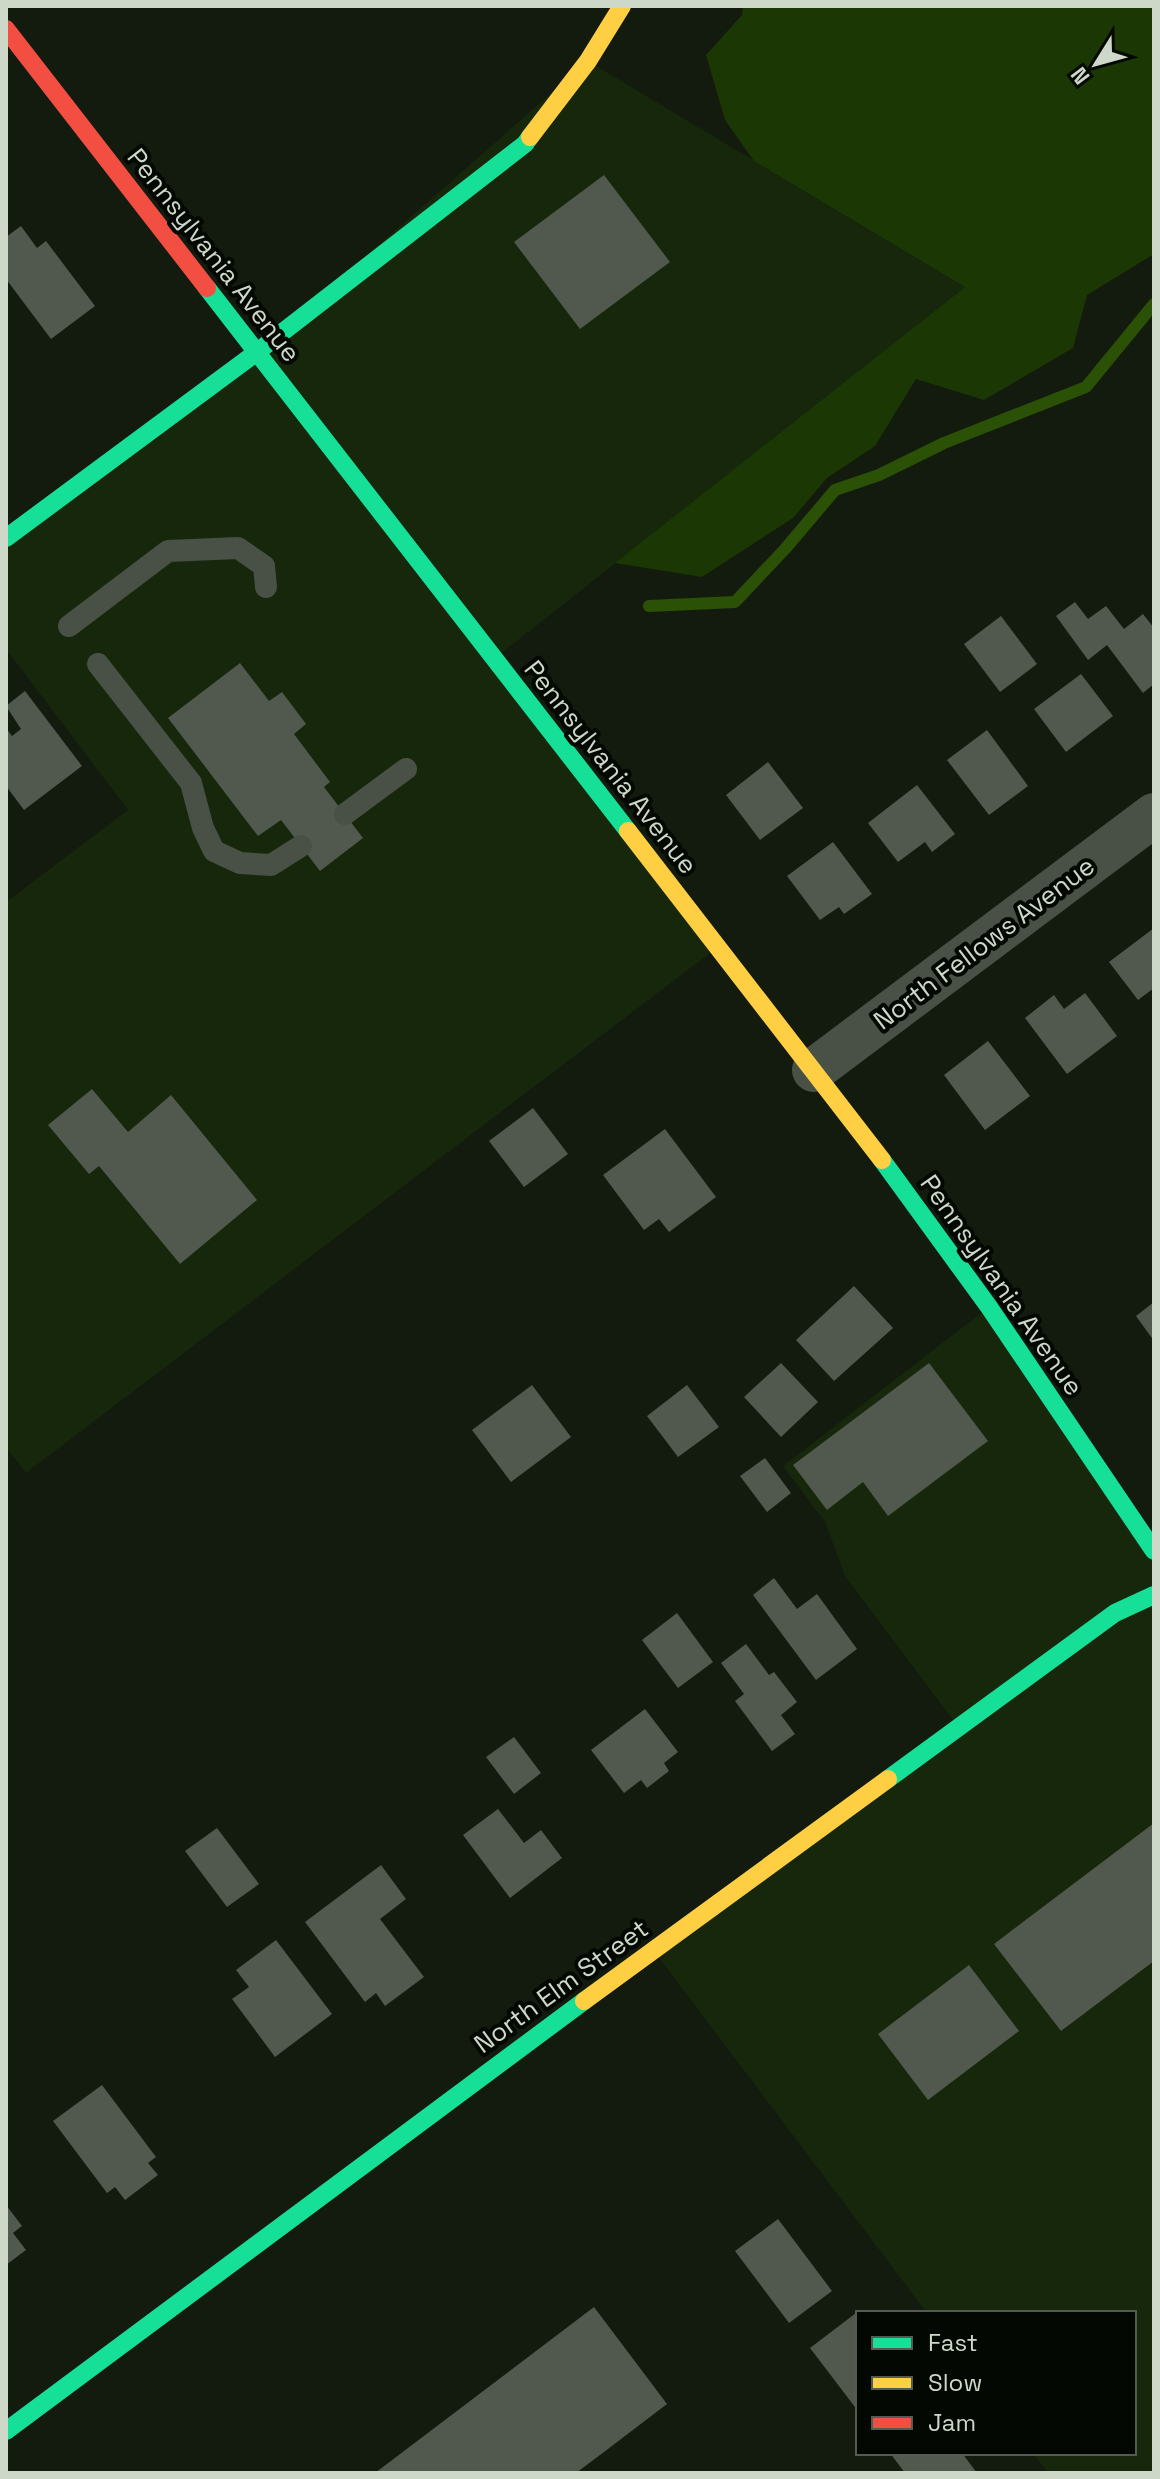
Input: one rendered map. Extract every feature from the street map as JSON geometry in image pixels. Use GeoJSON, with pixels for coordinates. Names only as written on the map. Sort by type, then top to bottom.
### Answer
{"type":"FeatureCollection","features":[{"type":"Feature","properties":{"kind":"street"},"geometry":{"type":"LineString","coordinates":[[6,538],[257,352],[525,144],[588,61],[622,6]]}},
{"type":"Feature","properties":{"kind":"street","name":"Pennsylvania Avenue"},"geometry":{"type":"LineString","coordinates":[[6,29],[861,1131],[989,1307],[1154,1551]]}},
{"type":"Feature","properties":{"kind":"street","name":"North Fellows Avenue"},"geometry":{"type":"LineString","coordinates":[[814,1070],[1154,815]]}},
{"type":"Feature","properties":{"kind":"street","name":"North Elm Street"},"geometry":{"type":"LineString","coordinates":[[6,2431],[452,2098],[1115,1613],[1154,1595]]}},
{"type":"Feature","properties":{"kind":"lane"},"geometry":{"type":"LineString","coordinates":[[69,626],[168,551],[238,548],[264,566],[266,587]]}},
{"type":"Feature","properties":{"kind":"lane"},"geometry":{"type":"LineString","coordinates":[[98,664],[191,783],[203,828],[214,851],[240,863],[271,865],[301,846]]}},
{"type":"Feature","properties":{"kind":"lane"},"geometry":{"type":"LineString","coordinates":[[345,814],[406,769]]}},
{"type":"Feature","properties":{"kind":"shaded area"},"geometry":{"type":"Polygon","coordinates":[[[743,6],[1154,6],[1154,254],[1087,295],[1073,348],[984,400],[916,379],[875,446],[827,478],[793,518],[702,577],[615,563],[965,287],[754,161],[725,120],[706,55],[742,15],[743,6]]]}},
{"type":"Feature","properties":{"kind":"shaded area"},"geometry":{"type":"Polygon","coordinates":[[[588,61],[965,287],[494,659],[718,947],[26,1473],[6,1447],[6,902],[128,810],[6,649],[6,538],[257,352],[588,61]]]}},
{"type":"Feature","properties":{"kind":"shaded area"},"geometry":{"type":"Polygon","coordinates":[[[989,1307],[1154,1551],[1154,2473],[1048,2473],[1034,2455],[1136,2455],[1136,2311],[925,2311],[654,1951],[959,1728],[845,1576],[825,1522],[783,1466],[989,1307]]]}},
{"type":"Feature","properties":{"kind":"building"},"geometry":{"type":"Polygon","coordinates":[[[604,175],[670,262],[580,329],[514,242],[604,175]]]}},
{"type":"Feature","properties":{"kind":"building"},"geometry":{"type":"Polygon","coordinates":[[[21,226],[37,248],[46,241],[95,306],[51,339],[6,279],[6,237],[21,226]]]}},
{"type":"Feature","properties":{"kind":"building"},"geometry":{"type":"Polygon","coordinates":[[[1075,602],[1088,619],[1106,606],[1124,629],[1143,614],[1154,628],[1154,684],[1143,693],[1107,645],[1088,660],[1056,616],[1075,602]]]}},
{"type":"Feature","properties":{"kind":"building"},"geometry":{"type":"Polygon","coordinates":[[[1001,616],[1037,664],[1000,692],[964,644],[1001,616]]]}},
{"type":"Feature","properties":{"kind":"building"},"geometry":{"type":"Polygon","coordinates":[[[240,663],[269,701],[282,692],[306,724],[294,734],[330,782],[324,787],[363,838],[320,871],[281,820],[258,836],[168,718],[240,663]]]}},
{"type":"Feature","properties":{"kind":"building"},"geometry":{"type":"Polygon","coordinates":[[[1081,674],[1113,716],[1066,752],[1034,709],[1081,674]]]}},
{"type":"Feature","properties":{"kind":"building"},"geometry":{"type":"Polygon","coordinates":[[[25,691],[82,766],[24,810],[6,786],[6,728],[12,736],[21,729],[6,706],[25,691]]]}},
{"type":"Feature","properties":{"kind":"building"},"geometry":{"type":"Polygon","coordinates":[[[987,730],[1028,786],[989,815],[947,760],[987,730]]]}},
{"type":"Feature","properties":{"kind":"building"},"geometry":{"type":"Polygon","coordinates":[[[768,762],[803,808],[760,840],[726,795],[768,762]]]}},
{"type":"Feature","properties":{"kind":"building"},"geometry":{"type":"Polygon","coordinates":[[[917,785],[955,834],[932,852],[925,842],[898,862],[868,823],[917,785]]]}},
{"type":"Feature","properties":{"kind":"building"},"geometry":{"type":"Polygon","coordinates":[[[833,842],[872,894],[844,914],[839,907],[820,920],[787,876],[833,842]]]}},
{"type":"Feature","properties":{"kind":"building"},"geometry":{"type":"Polygon","coordinates":[[[1154,928],[1154,988],[1138,1000],[1109,962],[1154,928]]]}},
{"type":"Feature","properties":{"kind":"building"},"geometry":{"type":"Polygon","coordinates":[[[1085,993],[1117,1036],[1067,1074],[1025,1018],[1054,995],[1064,1009],[1085,993]]]}},
{"type":"Feature","properties":{"kind":"building"},"geometry":{"type":"Polygon","coordinates":[[[988,1041],[1030,1096],[985,1130],[944,1075],[988,1041]]]}},
{"type":"Feature","properties":{"kind":"building"},"geometry":{"type":"Polygon","coordinates":[[[92,1089],[128,1132],[171,1095],[257,1200],[180,1264],[99,1166],[89,1174],[48,1125],[92,1089]]]}},
{"type":"Feature","properties":{"kind":"building"},"geometry":{"type":"Polygon","coordinates":[[[533,1108],[568,1154],[524,1187],[489,1141],[533,1108]]]}},
{"type":"Feature","properties":{"kind":"building"},"geometry":{"type":"Polygon","coordinates":[[[665,1129],[716,1197],[669,1232],[659,1219],[644,1230],[603,1175],[665,1129]]]}},
{"type":"Feature","properties":{"kind":"building"},"geometry":{"type":"Polygon","coordinates":[[[854,1286],[893,1328],[834,1381],[796,1340],[854,1286]]]}},
{"type":"Feature","properties":{"kind":"building"},"geometry":{"type":"Polygon","coordinates":[[[1154,1302],[1154,1341],[1136,1316],[1154,1302]]]}},
{"type":"Feature","properties":{"kind":"building"},"geometry":{"type":"Polygon","coordinates":[[[781,1363],[818,1402],[781,1437],[744,1397],[781,1363]]]}},
{"type":"Feature","properties":{"kind":"building"},"geometry":{"type":"Polygon","coordinates":[[[929,1363],[988,1441],[888,1516],[863,1482],[827,1510],[793,1465],[929,1363]]]}},
{"type":"Feature","properties":{"kind":"building"},"geometry":{"type":"Polygon","coordinates":[[[532,1385],[571,1437],[511,1482],[472,1430],[532,1385]]]}},
{"type":"Feature","properties":{"kind":"building"},"geometry":{"type":"Polygon","coordinates":[[[687,1385],[719,1427],[678,1457],[647,1416],[687,1385]]]}},
{"type":"Feature","properties":{"kind":"building"},"geometry":{"type":"Polygon","coordinates":[[[765,1458],[791,1493],[767,1512],[740,1476],[765,1458]]]}},
{"type":"Feature","properties":{"kind":"building"},"geometry":{"type":"Polygon","coordinates":[[[774,1578],[797,1609],[817,1594],[857,1649],[816,1680],[753,1595],[774,1578]]]}},
{"type":"Feature","properties":{"kind":"building"},"geometry":{"type":"Polygon","coordinates":[[[677,1613],[713,1662],[678,1688],[642,1640],[677,1613]]]}},
{"type":"Feature","properties":{"kind":"building"},"geometry":{"type":"Polygon","coordinates":[[[746,1644],[769,1675],[774,1672],[797,1702],[781,1715],[795,1734],[772,1751],[735,1701],[744,1694],[721,1663],[746,1644]]]}},
{"type":"Feature","properties":{"kind":"building"},"geometry":{"type":"Polygon","coordinates":[[[645,1709],[678,1752],[664,1763],[669,1771],[647,1788],[641,1780],[624,1793],[591,1750],[645,1709]]]}},
{"type":"Feature","properties":{"kind":"building"},"geometry":{"type":"Polygon","coordinates":[[[514,1737],[541,1773],[514,1794],[486,1757],[514,1737]]]}},
{"type":"Feature","properties":{"kind":"building"},"geometry":{"type":"Polygon","coordinates":[[[498,1809],[524,1843],[541,1830],[562,1858],[510,1898],[463,1835],[498,1809]]]}},
{"type":"Feature","properties":{"kind":"building"},"geometry":{"type":"Polygon","coordinates":[[[1154,1823],[1154,1961],[1061,2031],[994,1944],[1154,1823]]]}},
{"type":"Feature","properties":{"kind":"building"},"geometry":{"type":"Polygon","coordinates":[[[217,1828],[259,1884],[227,1907],[185,1851],[217,1828]]]}},
{"type":"Feature","properties":{"kind":"building"},"geometry":{"type":"Polygon","coordinates":[[[381,1865],[406,1899],[380,1919],[424,1977],[385,2006],[376,1993],[365,2002],[305,1922],[381,1865]]]}},
{"type":"Feature","properties":{"kind":"building"},"geometry":{"type":"Polygon","coordinates":[[[276,1940],[332,2014],[275,2057],[232,1999],[249,1987],[236,1970],[276,1940]]]}},
{"type":"Feature","properties":{"kind":"building"},"geometry":{"type":"Polygon","coordinates":[[[969,1965],[1019,2031],[928,2100],[878,2034],[969,1965]]]}},
{"type":"Feature","properties":{"kind":"building"},"geometry":{"type":"Polygon","coordinates":[[[102,2085],[156,2157],[148,2163],[158,2175],[125,2200],[115,2187],[107,2193],[53,2121],[102,2085]]]}},
{"type":"Feature","properties":{"kind":"building"},"geometry":{"type":"Polygon","coordinates":[[[6,2205],[22,2226],[13,2233],[26,2250],[6,2265],[6,2205]]]}},
{"type":"Feature","properties":{"kind":"building"},"geometry":{"type":"Polygon","coordinates":[[[778,2219],[832,2291],[789,2323],[735,2251],[778,2219]]]}},
{"type":"Feature","properties":{"kind":"building"},"geometry":{"type":"Polygon","coordinates":[[[594,2307],[667,2404],[604,2452],[576,2473],[375,2473],[594,2307]]]}},
{"type":"Feature","properties":{"kind":"building"},"geometry":{"type":"Polygon","coordinates":[[[856,2313],[856,2408],[810,2348],[856,2313]]]}},
{"type":"Feature","properties":{"kind":"building"},"geometry":{"type":"Polygon","coordinates":[[[892,2455],[964,2455],[977,2473],[905,2473],[892,2455]]]}},
{"type":"Feature","properties":{"kind":"waterway"},"geometry":{"type":"LineString","coordinates":[[649,606],[735,602],[835,490],[879,475],[944,443],[1086,387],[1154,304]]}},
{"type":"Feature","properties":{"kind":"traffic: fast"},"geometry":{"type":"LineString","coordinates":[[6,538],[257,352],[525,144],[530,137]]}},
{"type":"Feature","properties":{"kind":"traffic: fast"},"geometry":{"type":"LineString","coordinates":[[207,288],[628,831]]}},
{"type":"Feature","properties":{"kind":"traffic: fast"},"geometry":{"type":"LineString","coordinates":[[882,1160],[989,1307],[1154,1551]]}},
{"type":"Feature","properties":{"kind":"traffic: fast"},"geometry":{"type":"LineString","coordinates":[[888,1779],[1115,1613],[1154,1595]]}},
{"type":"Feature","properties":{"kind":"traffic: fast"},"geometry":{"type":"LineString","coordinates":[[6,2431],[584,2001]]}},
{"type":"Feature","properties":{"kind":"traffic: slow"},"geometry":{"type":"LineString","coordinates":[[530,137],[588,61],[622,6]]}},
{"type":"Feature","properties":{"kind":"traffic: slow"},"geometry":{"type":"LineString","coordinates":[[628,831],[882,1160]]}},
{"type":"Feature","properties":{"kind":"traffic: slow"},"geometry":{"type":"LineString","coordinates":[[584,2001],[888,1779]]}},
{"type":"Feature","properties":{"kind":"traffic: jam"},"geometry":{"type":"LineString","coordinates":[[6,29],[207,288]]}}]}
